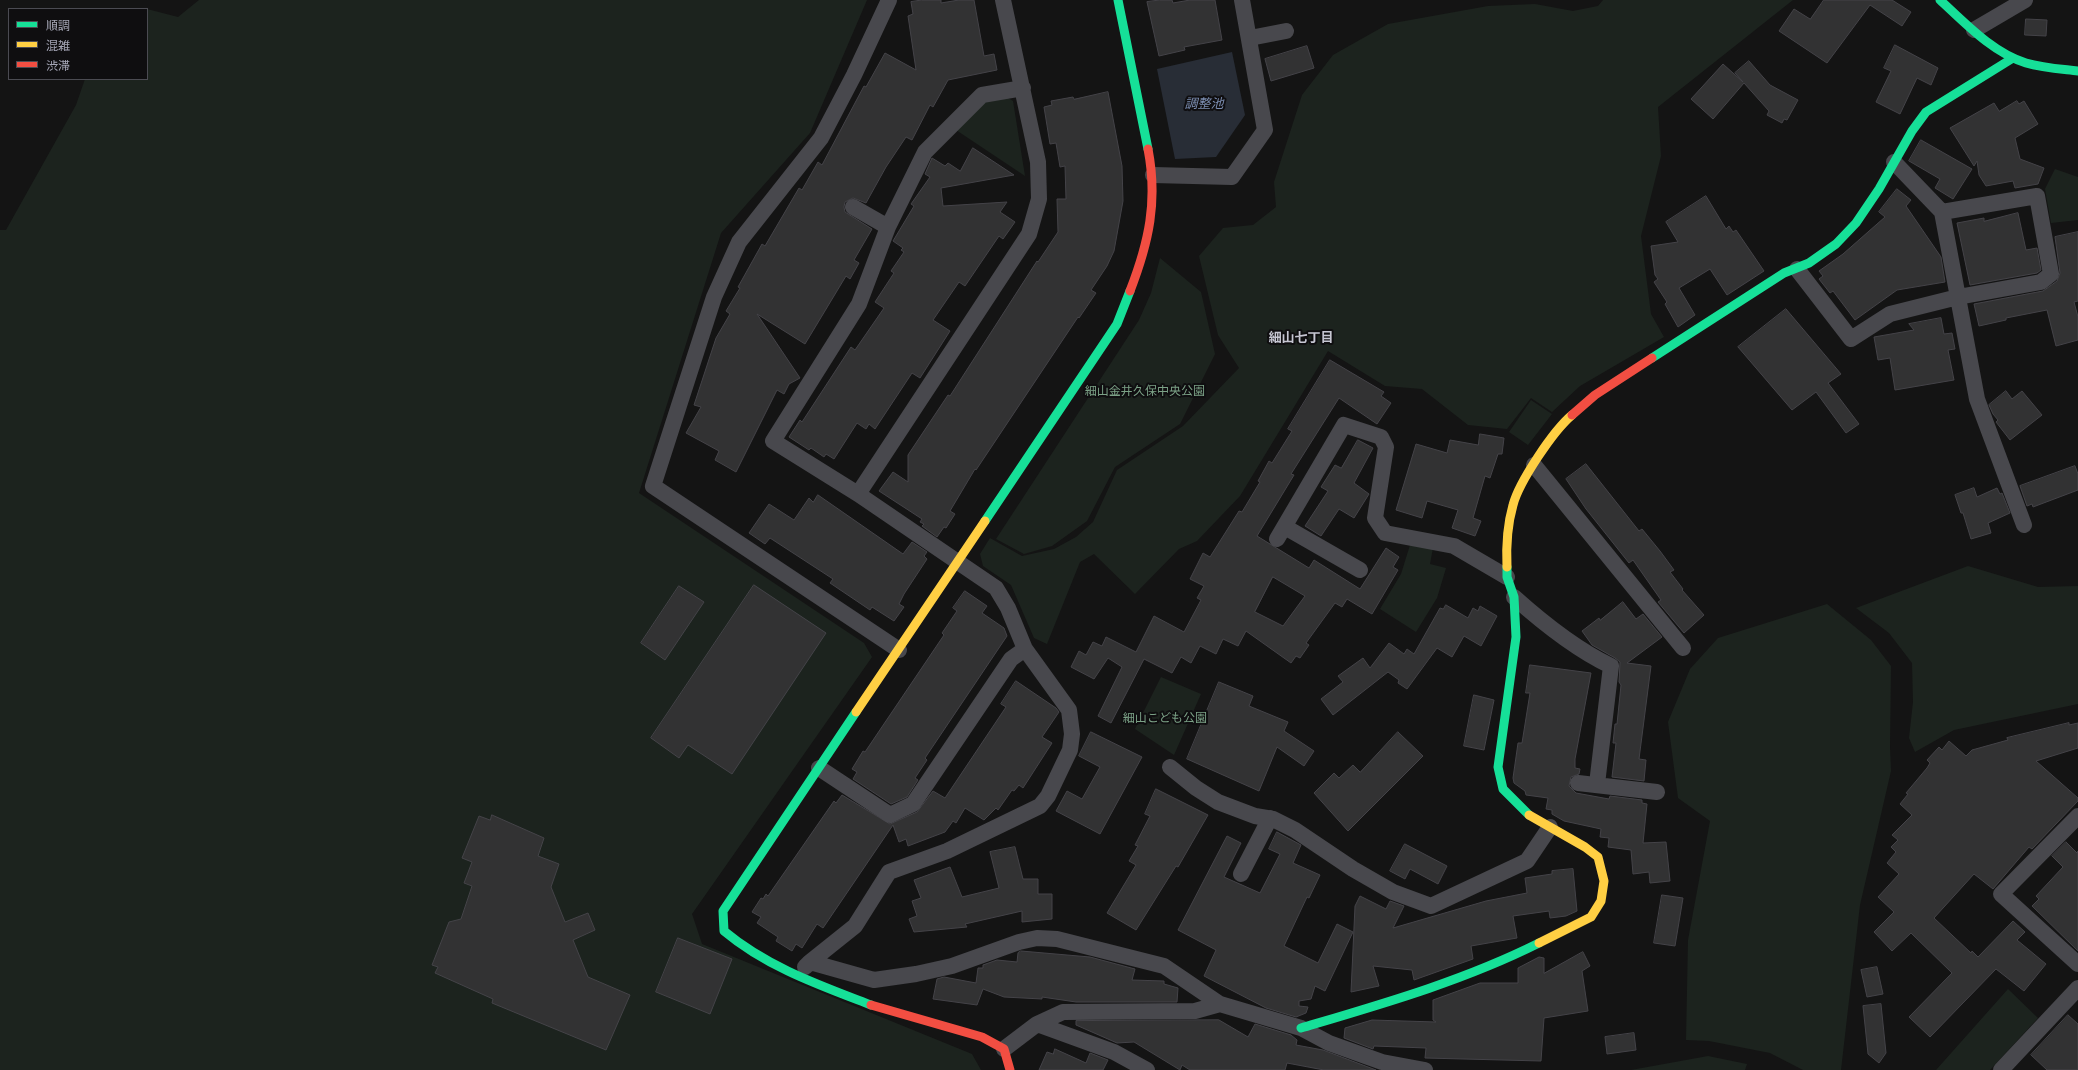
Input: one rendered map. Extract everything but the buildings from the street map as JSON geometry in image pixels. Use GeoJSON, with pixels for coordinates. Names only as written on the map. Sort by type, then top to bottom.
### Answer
{"type":"FeatureCollection","features":[{"type":"Feature","properties":{"kind":"street"},"geometry":{"type":"LineString","coordinates":[[889,0],[854,75],[821,138],[794,176],[762,211],[739,242],[725,269],[714,297],[653,486],[899,650]]}},
{"type":"Feature","properties":{"kind":"street"},"geometry":{"type":"LineString","coordinates":[[858,494],[1028,234],[1039,199],[1038,162],[1003,0]]}},
{"type":"Feature","properties":{"kind":"street"},"geometry":{"type":"LineString","coordinates":[[1010,1070],[1004,1050],[982,1037],[883,1010],[777,967],[737,942],[724,931],[723,911],[1117,324],[1138,270],[1151,221],[1153,175],[1118,0]]}},
{"type":"Feature","properties":{"kind":"street"},"geometry":{"type":"LineString","coordinates":[[1153,175],[1232,177],[1265,130],[1250,38],[1242,0]]}},
{"type":"Feature","properties":{"kind":"street"},"geometry":{"type":"LineString","coordinates":[[1940,0],[1974,30],[2013,58],[2044,66],[2078,71]]}},
{"type":"Feature","properties":{"kind":"street"},"geometry":{"type":"LineString","coordinates":[[1974,30],[2025,0]]}},
{"type":"Feature","properties":{"kind":"street"},"geometry":{"type":"LineString","coordinates":[[1250,38],[1286,31]]}},
{"type":"Feature","properties":{"kind":"street"},"geometry":{"type":"LineString","coordinates":[[1301,1028],[1414,994],[1499,963],[1572,928],[1591,917],[1601,901],[1604,881],[1598,857],[1585,847],[1530,816],[1503,790],[1498,767],[1516,637],[1514,597],[1507,577],[1506,539],[1513,504],[1547,444],[1569,417],[1595,395],[1784,273],[1797,270],[1836,244],[1856,223],[1912,131],[1926,112],[2013,58]]}},
{"type":"Feature","properties":{"kind":"street"},"geometry":{"type":"LineString","coordinates":[[798,976],[810,962],[855,926],[889,872],[947,851],[1040,806],[1048,796],[1070,750],[1072,734],[1070,710],[1025,649],[1008,608],[996,588],[957,563],[858,494],[773,441],[859,304],[888,227],[925,152],[982,95],[1023,88]]}},
{"type":"Feature","properties":{"kind":"street"},"geometry":{"type":"LineString","coordinates":[[1894,162],[1942,212],[1977,399],[2024,525]]}},
{"type":"Feature","properties":{"kind":"street"},"geometry":{"type":"LineString","coordinates":[[1797,270],[1851,339],[1890,314],[1958,297],[2041,282],[2051,274],[2037,196],[1942,212]]}},
{"type":"Feature","properties":{"kind":"street"},"geometry":{"type":"LineString","coordinates":[[853,207],[888,227]]}},
{"type":"Feature","properties":{"kind":"street"},"geometry":{"type":"LineString","coordinates":[[1360,570],[1281,533],[1344,426],[1381,437],[1386,447],[1375,518],[1385,533],[1454,546],[1507,577]]}},
{"type":"Feature","properties":{"kind":"street"},"geometry":{"type":"LineString","coordinates":[[1534,465],[1683,648]]}},
{"type":"Feature","properties":{"kind":"street"},"geometry":{"type":"LineString","coordinates":[[1514,597],[1540,621],[1596,659],[1611,666],[1597,784]]}},
{"type":"Feature","properties":{"kind":"street"},"geometry":{"type":"LineString","coordinates":[[819,768],[890,815],[913,804],[1011,659],[1025,649]]}},
{"type":"Feature","properties":{"kind":"street"},"geometry":{"type":"LineString","coordinates":[[1170,768],[1196,788],[1218,802],[1255,816],[1270,818],[1295,830],[1353,869],[1393,892],[1431,906],[1527,861],[1550,827]]}},
{"type":"Feature","properties":{"kind":"street"},"geometry":{"type":"LineString","coordinates":[[1578,783],[1657,792]]}},
{"type":"Feature","properties":{"kind":"street"},"geometry":{"type":"LineString","coordinates":[[2078,816],[2002,894],[2078,964]]}},
{"type":"Feature","properties":{"kind":"street"},"geometry":{"type":"LineString","coordinates":[[1241,874],[1270,818]]}},
{"type":"Feature","properties":{"kind":"street"},"geometry":{"type":"LineString","coordinates":[[810,962],[874,980],[916,974],[952,966],[1019,942],[1036,938],[1057,939],[1164,966],[1220,1004],[1301,1028],[1329,1043],[1382,1062],[1425,1070]]}},
{"type":"Feature","properties":{"kind":"street"},"geometry":{"type":"LineString","coordinates":[[2001,1070],[2078,988]]}},
{"type":"Feature","properties":{"kind":"street"},"geometry":{"type":"LineString","coordinates":[[1004,1050],[1037,1024],[1064,1012],[1195,1011],[1220,1004]]}},
{"type":"Feature","properties":{"kind":"street"},"geometry":{"type":"LineString","coordinates":[[1037,1024],[1114,1052],[1147,1070]]}},
{"type":"Feature","properties":{"kind":"green space"},"geometry":{"type":"Polygon","coordinates":[[[199,0],[867,0],[810,133],[721,233],[639,493],[864,643],[872,657],[692,914],[702,944],[972,1054],[981,1070],[0,1070],[0,230],[6,230],[76,105],[85,80],[148,80],[148,9],[178,17],[199,0]]]}},
{"type":"Feature","properties":{"kind":"green space"},"geometry":{"type":"Polygon","coordinates":[[[1603,0],[1793,0],[1658,107],[1661,156],[1641,236],[1651,314],[1664,337],[1580,386],[1552,412],[1531,398],[1507,429],[1468,425],[1422,389],[1385,386],[1328,351],[1240,496],[1197,541],[1179,549],[1135,594],[1094,554],[1080,562],[1047,644],[1034,638],[1011,585],[983,566],[980,554],[990,538],[1022,556],[1054,549],[1076,537],[1093,522],[1117,470],[1183,426],[1239,368],[1218,335],[1199,256],[1223,228],[1253,225],[1276,207],[1274,182],[1302,95],[1333,55],[1388,24],[1488,6],[1535,4],[1573,11],[1598,6],[1603,0]]]}},
{"type":"Feature","properties":{"kind":"green space"},"geometry":{"type":"Polygon","coordinates":[[[1005,96],[1013,101],[1025,176],[956,130],[984,100],[1005,96]]]}},
{"type":"Feature","properties":{"kind":"green space"},"geometry":{"type":"Polygon","coordinates":[[[2055,169],[2078,177],[2078,220],[2051,223],[2045,189],[2055,169]]]}},
{"type":"Feature","properties":{"kind":"green space","name":"細山金井久保中央公園"},"geometry":{"type":"Polygon","coordinates":[[[1160,258],[1201,292],[1215,354],[1180,424],[1115,467],[1087,521],[1052,546],[1024,554],[996,539],[1139,320],[1151,293],[1160,258]]]}},
{"type":"Feature","properties":{"kind":"green space"},"geometry":{"type":"Polygon","coordinates":[[[1531,400],[1552,414],[1528,445],[1509,432],[1531,400]]]}},
{"type":"Feature","properties":{"kind":"green space"},"geometry":{"type":"Polygon","coordinates":[[[1410,545],[1433,548],[1430,564],[1446,568],[1437,598],[1416,632],[1380,609],[1401,574],[1410,545]]]}},
{"type":"Feature","properties":{"kind":"green space"},"geometry":{"type":"Polygon","coordinates":[[[1968,566],[2038,587],[2078,586],[2078,704],[1954,730],[1915,752],[1909,738],[1913,702],[1912,663],[1889,633],[1856,608],[1968,566]]]}},
{"type":"Feature","properties":{"kind":"green space"},"geometry":{"type":"Polygon","coordinates":[[[1827,604],[1871,640],[1891,666],[1891,771],[1860,905],[1841,1070],[1803,1070],[1770,1053],[1709,1041],[1686,1040],[1688,940],[1710,821],[1678,798],[1668,722],[1690,669],[1718,638],[1827,604]]]}},
{"type":"Feature","properties":{"kind":"green space","name":"細山こども公園"},"geometry":{"type":"Polygon","coordinates":[[[1161,677],[1201,694],[1174,755],[1135,729],[1161,677]]]}},
{"type":"Feature","properties":{"kind":"green space"},"geometry":{"type":"Polygon","coordinates":[[[2008,989],[2038,1018],[1990,1070],[1936,1070],[2008,989]]]}},
{"type":"Feature","properties":{"kind":"green space"},"geometry":{"type":"Polygon","coordinates":[[[1708,1056],[1747,1064],[1745,1070],[1631,1070],[1708,1056]]]}},
{"type":"Feature","properties":{"kind":"water","name":"調整池"},"geometry":{"type":"Polygon","coordinates":[[[1232,52],[1245,115],[1216,157],[1175,159],[1157,69],[1232,52]]]}},
{"type":"Feature","properties":{"kind":"traffic: fast"},"geometry":{"type":"LineString","coordinates":[[1118,0],[1148,149]]}},
{"type":"Feature","properties":{"kind":"traffic: fast"},"geometry":{"type":"LineString","coordinates":[[1940,0],[1969,27],[2002,52],[2026,63],[2078,71]]}},
{"type":"Feature","properties":{"kind":"traffic: fast"},"geometry":{"type":"LineString","coordinates":[[1652,358],[1784,273],[1809,263],[1836,244],[1856,223],[1879,189],[1912,131],[1926,112],[2013,58]]}},
{"type":"Feature","properties":{"kind":"traffic: fast"},"geometry":{"type":"LineString","coordinates":[[985,521],[1117,324],[1130,291]]}},
{"type":"Feature","properties":{"kind":"traffic: fast"},"geometry":{"type":"LineString","coordinates":[[1507,567],[1507,577],[1514,597],[1516,637],[1498,767],[1503,789],[1529,815]]}},
{"type":"Feature","properties":{"kind":"traffic: fast"},"geometry":{"type":"LineString","coordinates":[[856,712],[723,911],[724,931],[741,944],[776,965],[794,974],[871,1005]]}},
{"type":"Feature","properties":{"kind":"traffic: fast"},"geometry":{"type":"LineString","coordinates":[[1301,1028],[1422,991],[1481,969],[1539,943]]}},
{"type":"Feature","properties":{"kind":"traffic: slow"},"geometry":{"type":"LineString","coordinates":[[1507,567],[1508,528],[1516,495],[1529,471],[1547,444],[1572,415]]}},
{"type":"Feature","properties":{"kind":"traffic: slow"},"geometry":{"type":"LineString","coordinates":[[856,712],[985,521]]}},
{"type":"Feature","properties":{"kind":"traffic: slow"},"geometry":{"type":"LineString","coordinates":[[1529,815],[1585,847],[1598,857],[1604,881],[1601,901],[1591,917],[1539,943]]}},
{"type":"Feature","properties":{"kind":"traffic: jam"},"geometry":{"type":"LineString","coordinates":[[1130,291],[1137,273],[1147,238],[1150,221],[1152,186],[1148,149]]}},
{"type":"Feature","properties":{"kind":"traffic: jam"},"geometry":{"type":"LineString","coordinates":[[1572,415],[1595,395],[1652,358]]}},
{"type":"Feature","properties":{"kind":"traffic: jam"},"geometry":{"type":"LineString","coordinates":[[871,1005],[982,1037],[1004,1049],[1010,1070]]}},
{"type":"Feature","properties":{"kind":"district","name":"細山七丁目"},"geometry":{"type":"Point","coordinates":[1301,339]}}]}
